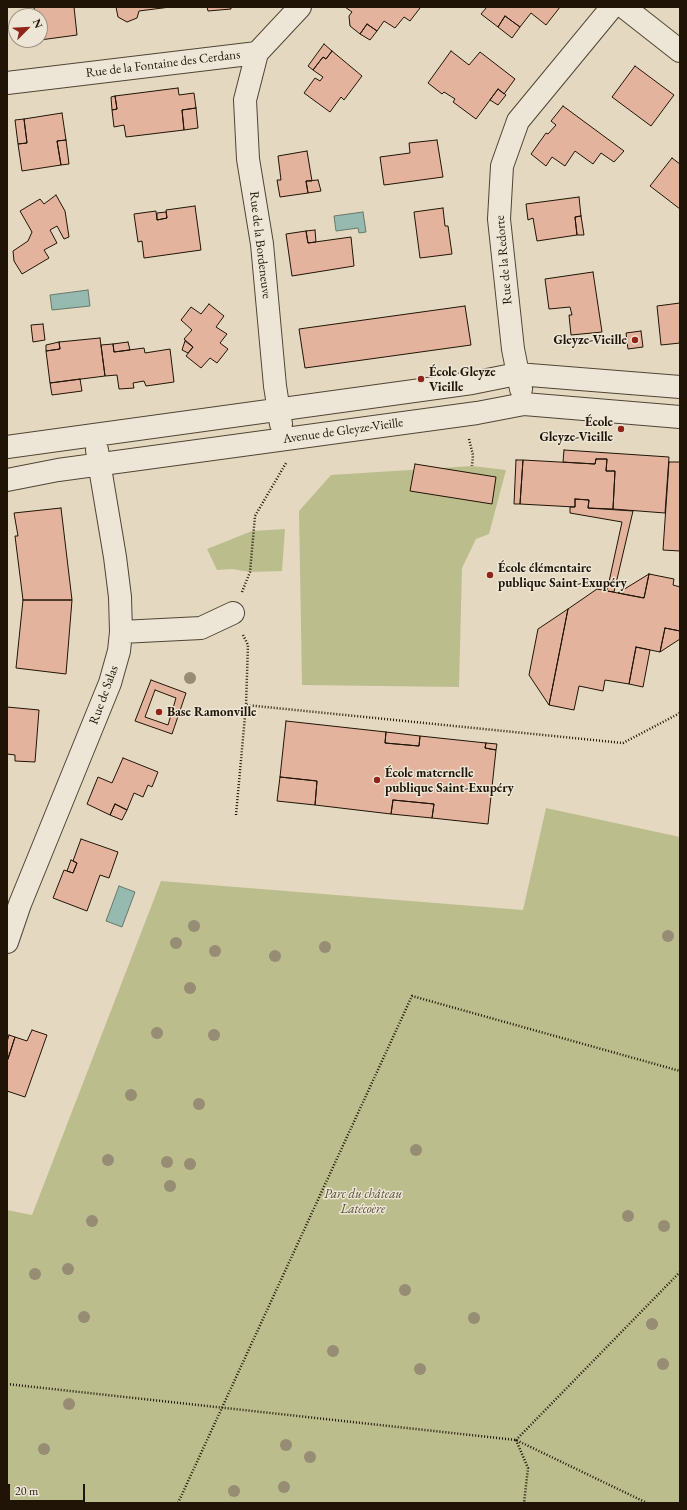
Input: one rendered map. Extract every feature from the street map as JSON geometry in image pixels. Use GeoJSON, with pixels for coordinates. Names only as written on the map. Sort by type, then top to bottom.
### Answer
{"type":"FeatureCollection","features":[{"type":"Feature","properties":{"kind":"street","name":"Rue de la Fontaine des Cerdans"},"geometry":{"type":"LineString","coordinates":[[7,83],[257,53],[300,7]]}},
{"type":"Feature","properties":{"kind":"street","name":"Rue de la Redorte"},"geometry":{"type":"LineString","coordinates":[[524,404],[513,349],[498,219],[502,166],[518,121],[612,7]]}},
{"type":"Feature","properties":{"kind":"street"},"geometry":{"type":"LineString","coordinates":[[624,7],[680,51]]}},
{"type":"Feature","properties":{"kind":"street","name":"Rue de la Bordeneuve"},"geometry":{"type":"LineString","coordinates":[[257,53],[245,100],[248,151],[262,244],[278,410],[291,438]]}},
{"type":"Feature","properties":{"kind":"street"},"geometry":{"type":"LineString","coordinates":[[7,447],[472,383],[517,374],[680,387]]}},
{"type":"Feature","properties":{"kind":"street","name":"Avenue de Gleyze-Vieille"},"geometry":{"type":"LineString","coordinates":[[7,480],[98,464],[477,413],[524,404],[680,417]]}},
{"type":"Feature","properties":{"kind":"street","name":"Rue de Salas"},"geometry":{"type":"LineString","coordinates":[[7,942],[14,902],[110,683],[119,651],[121,632],[120,597],[115,557],[98,464],[95,435]]}},
{"type":"Feature","properties":{"kind":"street"},"geometry":{"type":"LineString","coordinates":[[121,632],[201,628],[233,613]]}},
{"type":"Feature","properties":{"kind":"path"},"geometry":{"type":"LineString","coordinates":[[236,815],[246,705],[248,645],[233,613],[250,572],[255,516],[289,459],[291,438]]}},
{"type":"Feature","properties":{"kind":"path"},"geometry":{"type":"LineString","coordinates":[[472,466],[473,454]]}},
{"type":"Feature","properties":{"kind":"path"},"geometry":{"type":"LineString","coordinates":[[246,705],[623,743],[680,713]]}},
{"type":"Feature","properties":{"kind":"path"},"geometry":{"type":"LineString","coordinates":[[178,1503],[412,996],[680,1071]]}},
{"type":"Feature","properties":{"kind":"path"},"geometry":{"type":"LineString","coordinates":[[516,1440],[680,1272]]}},
{"type":"Feature","properties":{"kind":"path"},"geometry":{"type":"LineString","coordinates":[[7,1384],[516,1440],[646,1503]]}},
{"type":"Feature","properties":{"kind":"path"},"geometry":{"type":"LineString","coordinates":[[516,1440],[528,1468],[524,1503]]}},
{"type":"Feature","properties":{"kind":"green space"},"geometry":{"type":"Polygon","coordinates":[[[472,466],[506,470],[489,534],[476,539],[462,568],[459,687],[302,685],[299,511],[331,475],[472,466]]]}},
{"type":"Feature","properties":{"kind":"green space"},"geometry":{"type":"Polygon","coordinates":[[[285,529],[282,571],[250,572],[232,569],[217,570],[207,549],[252,531],[285,529]]]}},
{"type":"Feature","properties":{"kind":"green space","name":"Parc du château Latécoère"},"geometry":{"type":"Polygon","coordinates":[[[546,808],[680,837],[680,1503],[7,1503],[7,1210],[32,1215],[161,881],[523,910],[546,808]]]}},
{"type":"Feature","properties":{"kind":"water"},"geometry":{"type":"Polygon","coordinates":[[[363,212],[366,232],[359,233],[358,228],[336,231],[334,216],[363,212]]]}},
{"type":"Feature","properties":{"kind":"water"},"geometry":{"type":"Polygon","coordinates":[[[88,290],[90,306],[52,310],[50,295],[88,290]]]}},
{"type":"Feature","properties":{"kind":"water"},"geometry":{"type":"Polygon","coordinates":[[[119,886],[135,892],[122,927],[106,921],[119,886]]]}},
{"type":"Feature","properties":{"kind":"building"},"geometry":{"type":"Polygon","coordinates":[[[74,7],[77,35],[48,39],[48,8],[34,8],[74,7]]]}},
{"type":"Feature","properties":{"kind":"building"},"geometry":{"type":"Polygon","coordinates":[[[116,7],[170,7],[139,11],[137,18],[127,22],[118,17],[116,7]]]}},
{"type":"Feature","properties":{"kind":"building"},"geometry":{"type":"Polygon","coordinates":[[[207,7],[231,7],[231,9],[208,11],[207,7]]]}},
{"type":"Feature","properties":{"kind":"building"},"geometry":{"type":"Polygon","coordinates":[[[345,7],[420,8],[410,21],[404,17],[395,28],[384,21],[377,31],[367,24],[360,34],[350,26],[349,16],[352,12],[345,7]]]}},
{"type":"Feature","properties":{"kind":"building"},"geometry":{"type":"Polygon","coordinates":[[[487,7],[560,7],[546,25],[531,13],[520,27],[505,16],[498,27],[481,14],[487,7]]]}},
{"type":"Feature","properties":{"kind":"building"},"geometry":{"type":"Polygon","coordinates":[[[505,16],[520,27],[512,38],[498,27],[505,16]]]}},
{"type":"Feature","properties":{"kind":"building"},"geometry":{"type":"Polygon","coordinates":[[[367,24],[377,31],[370,40],[360,34],[367,24]]]}},
{"type":"Feature","properties":{"kind":"building"},"geometry":{"type":"Polygon","coordinates":[[[324,44],[332,51],[326,59],[323,57],[313,70],[308,66],[324,44]]]}},
{"type":"Feature","properties":{"kind":"building"},"geometry":{"type":"Polygon","coordinates":[[[332,51],[362,76],[344,100],[341,97],[330,112],[304,93],[315,78],[320,81],[323,77],[313,70],[323,57],[326,59],[332,51]]]}},
{"type":"Feature","properties":{"kind":"building"},"geometry":{"type":"Polygon","coordinates":[[[451,51],[469,65],[480,52],[515,79],[504,94],[498,89],[476,119],[453,102],[455,99],[444,92],[442,94],[428,83],[451,51]]]}},
{"type":"Feature","properties":{"kind":"building"},"geometry":{"type":"Polygon","coordinates":[[[635,66],[674,95],[651,126],[612,97],[635,66]]]}},
{"type":"Feature","properties":{"kind":"building"},"geometry":{"type":"Polygon","coordinates":[[[178,88],[179,95],[194,93],[196,108],[182,110],[184,130],[126,137],[124,125],[114,127],[112,110],[117,109],[115,96],[178,88]]]}},
{"type":"Feature","properties":{"kind":"building"},"geometry":{"type":"Polygon","coordinates":[[[498,89],[506,95],[498,105],[490,100],[498,89]]]}},
{"type":"Feature","properties":{"kind":"building"},"geometry":{"type":"Polygon","coordinates":[[[115,96],[117,109],[112,110],[111,97],[115,96]]]}},
{"type":"Feature","properties":{"kind":"building"},"geometry":{"type":"Polygon","coordinates":[[[563,106],[624,151],[614,162],[601,153],[593,164],[575,151],[565,166],[552,157],[546,166],[531,154],[546,133],[548,134],[556,125],[551,121],[563,106]]]}},
{"type":"Feature","properties":{"kind":"building"},"geometry":{"type":"Polygon","coordinates":[[[196,108],[198,128],[184,130],[182,110],[196,108]]]}},
{"type":"Feature","properties":{"kind":"building"},"geometry":{"type":"Polygon","coordinates":[[[62,113],[66,140],[57,141],[61,165],[22,171],[18,144],[27,143],[24,119],[62,113]]]}},
{"type":"Feature","properties":{"kind":"building"},"geometry":{"type":"Polygon","coordinates":[[[24,119],[27,143],[18,144],[15,120],[24,119]]]}},
{"type":"Feature","properties":{"kind":"building"},"geometry":{"type":"Polygon","coordinates":[[[66,140],[69,164],[61,165],[57,141],[66,140]]]}},
{"type":"Feature","properties":{"kind":"building"},"geometry":{"type":"Polygon","coordinates":[[[437,140],[443,177],[384,185],[380,157],[410,153],[409,143],[437,140]]]}},
{"type":"Feature","properties":{"kind":"building"},"geometry":{"type":"Polygon","coordinates":[[[307,151],[312,181],[306,181],[308,193],[280,197],[277,180],[281,180],[278,156],[307,151]]]}},
{"type":"Feature","properties":{"kind":"building"},"geometry":{"type":"Polygon","coordinates":[[[672,158],[680,164],[680,209],[650,186],[672,158]]]}},
{"type":"Feature","properties":{"kind":"building"},"geometry":{"type":"Polygon","coordinates":[[[318,180],[321,191],[308,193],[306,181],[318,180]]]}},
{"type":"Feature","properties":{"kind":"building"},"geometry":{"type":"Polygon","coordinates":[[[56,195],[65,211],[69,237],[64,239],[57,226],[50,230],[57,243],[44,250],[49,258],[22,274],[14,261],[13,251],[28,241],[32,232],[20,211],[40,199],[44,204],[56,195]]]}},
{"type":"Feature","properties":{"kind":"building"},"geometry":{"type":"Polygon","coordinates":[[[579,197],[581,216],[575,217],[577,235],[537,241],[533,218],[528,220],[526,204],[579,197]]]}},
{"type":"Feature","properties":{"kind":"building"},"geometry":{"type":"Polygon","coordinates":[[[195,206],[201,250],[144,258],[142,241],[138,242],[134,214],[156,211],[157,220],[167,218],[166,210],[195,206]]]}},
{"type":"Feature","properties":{"kind":"building"},"geometry":{"type":"Polygon","coordinates":[[[443,208],[445,226],[448,226],[452,254],[420,258],[414,212],[443,208]]]}},
{"type":"Feature","properties":{"kind":"building"},"geometry":{"type":"Polygon","coordinates":[[[166,212],[167,218],[157,220],[157,213],[166,212]]]}},
{"type":"Feature","properties":{"kind":"building"},"geometry":{"type":"Polygon","coordinates":[[[581,216],[584,235],[577,235],[575,217],[581,216]]]}},
{"type":"Feature","properties":{"kind":"building"},"geometry":{"type":"Polygon","coordinates":[[[315,230],[316,242],[308,243],[306,231],[315,230]]]}},
{"type":"Feature","properties":{"kind":"building"},"geometry":{"type":"Polygon","coordinates":[[[306,231],[308,243],[351,237],[354,266],[292,276],[286,234],[306,231]]]}},
{"type":"Feature","properties":{"kind":"building"},"geometry":{"type":"Polygon","coordinates":[[[593,272],[602,332],[571,335],[569,315],[572,315],[570,307],[549,309],[545,279],[593,272]]]}},
{"type":"Feature","properties":{"kind":"building"},"geometry":{"type":"Polygon","coordinates":[[[680,303],[680,343],[661,345],[657,306],[680,303]]]}},
{"type":"Feature","properties":{"kind":"building"},"geometry":{"type":"Polygon","coordinates":[[[209,304],[224,316],[216,327],[227,334],[220,343],[228,349],[217,363],[210,358],[201,368],[186,356],[193,347],[184,339],[192,330],[181,320],[191,307],[201,314],[209,304]]]}},
{"type":"Feature","properties":{"kind":"building"},"geometry":{"type":"Polygon","coordinates":[[[465,306],[471,345],[305,368],[299,329],[465,306]]]}},
{"type":"Feature","properties":{"kind":"building"},"geometry":{"type":"Polygon","coordinates":[[[43,324],[45,340],[33,342],[31,325],[43,324]]]}},
{"type":"Feature","properties":{"kind":"building","name":"Gleyze-Vieille"},"geometry":{"type":"Polygon","coordinates":[[[641,331],[643,347],[628,349],[626,333],[641,331]]]}},
{"type":"Feature","properties":{"kind":"building"},"geometry":{"type":"Polygon","coordinates":[[[100,338],[105,376],[50,383],[46,351],[60,349],[59,342],[100,338]]]}},
{"type":"Feature","properties":{"kind":"building"},"geometry":{"type":"Polygon","coordinates":[[[185,341],[193,347],[188,353],[182,350],[185,341]]]}},
{"type":"Feature","properties":{"kind":"building"},"geometry":{"type":"Polygon","coordinates":[[[59,342],[60,349],[46,351],[46,345],[59,342]]]}},
{"type":"Feature","properties":{"kind":"building"},"geometry":{"type":"Polygon","coordinates":[[[128,342],[130,350],[114,352],[113,344],[128,342]]]}},
{"type":"Feature","properties":{"kind":"building"},"geometry":{"type":"Polygon","coordinates":[[[113,344],[114,352],[144,348],[145,353],[170,349],[174,382],[146,386],[144,381],[133,383],[134,388],[119,389],[117,375],[105,376],[101,345],[113,344]]]}},
{"type":"Feature","properties":{"kind":"building"},"geometry":{"type":"Polygon","coordinates":[[[80,379],[82,391],[52,395],[50,383],[80,379]]]}},
{"type":"Feature","properties":{"kind":"building"},"geometry":{"type":"Polygon","coordinates":[[[564,450],[669,457],[665,513],[613,509],[615,471],[606,471],[607,459],[596,459],[595,464],[563,462],[564,450]]]}},
{"type":"Feature","properties":{"kind":"building"},"geometry":{"type":"Polygon","coordinates":[[[596,459],[607,459],[606,471],[615,471],[613,509],[588,508],[589,500],[575,499],[575,507],[520,504],[523,460],[595,464],[596,459]]]}},
{"type":"Feature","properties":{"kind":"building"},"geometry":{"type":"Polygon","coordinates":[[[516,460],[523,460],[520,504],[514,504],[516,460]]]}},
{"type":"Feature","properties":{"kind":"building"},"geometry":{"type":"Polygon","coordinates":[[[669,462],[680,462],[680,551],[663,550],[669,462]]]}},
{"type":"Feature","properties":{"kind":"building"},"geometry":{"type":"Polygon","coordinates":[[[415,464],[496,477],[492,504],[410,491],[415,464]]]}},
{"type":"Feature","properties":{"kind":"building"},"geometry":{"type":"Polygon","coordinates":[[[575,499],[589,500],[588,508],[633,511],[614,592],[607,591],[622,522],[570,513],[570,507],[575,507],[575,499]]]}},
{"type":"Feature","properties":{"kind":"building"},"geometry":{"type":"Polygon","coordinates":[[[61,508],[72,600],[23,600],[15,536],[18,536],[14,513],[61,508]]]}},
{"type":"Feature","properties":{"kind":"building"},"geometry":{"type":"Polygon","coordinates":[[[649,574],[644,598],[618,593],[649,574]]]}},
{"type":"Feature","properties":{"kind":"building"},"geometry":{"type":"Polygon","coordinates":[[[649,574],[674,579],[673,585],[680,587],[680,631],[665,628],[660,652],[636,647],[629,684],[605,680],[603,691],[579,686],[574,710],[549,705],[568,609],[597,589],[644,598],[649,574]]]}},
{"type":"Feature","properties":{"kind":"building"},"geometry":{"type":"Polygon","coordinates":[[[23,600],[72,600],[66,674],[16,668],[23,600]]]}},
{"type":"Feature","properties":{"kind":"building"},"geometry":{"type":"Polygon","coordinates":[[[568,609],[549,705],[529,675],[538,629],[568,609]]]}},
{"type":"Feature","properties":{"kind":"building"},"geometry":{"type":"Polygon","coordinates":[[[665,628],[680,631],[680,639],[660,652],[665,628]]]}},
{"type":"Feature","properties":{"kind":"building"},"geometry":{"type":"Polygon","coordinates":[[[636,647],[650,650],[643,687],[629,684],[636,647]]]}},
{"type":"Feature","properties":{"kind":"building","name":"Base Ramonville"},"geometry":{"type":"Polygon","coordinates":[[[151,680],[186,693],[172,734],[135,721],[151,680]]]}},
{"type":"Feature","properties":{"kind":"building"},"geometry":{"type":"Polygon","coordinates":[[[155,690],[176,698],[168,725],[145,717],[155,690]]]}},
{"type":"Feature","properties":{"kind":"building"},"geometry":{"type":"Polygon","coordinates":[[[7,707],[39,710],[35,762],[15,761],[15,755],[7,754],[7,707]]]}},
{"type":"Feature","properties":{"kind":"building"},"geometry":{"type":"Polygon","coordinates":[[[286,721],[386,732],[385,743],[419,746],[420,736],[486,743],[485,748],[496,750],[488,824],[432,818],[434,804],[393,800],[391,814],[315,805],[317,781],[280,777],[286,721]]]}},
{"type":"Feature","properties":{"kind":"building"},"geometry":{"type":"Polygon","coordinates":[[[386,732],[420,736],[419,746],[385,743],[386,732]]]}},
{"type":"Feature","properties":{"kind":"building"},"geometry":{"type":"Polygon","coordinates":[[[486,743],[497,744],[496,750],[485,748],[486,743]]]}},
{"type":"Feature","properties":{"kind":"building"},"geometry":{"type":"Polygon","coordinates":[[[123,758],[158,772],[152,787],[148,785],[143,797],[134,793],[127,810],[115,804],[110,815],[87,804],[98,777],[112,783],[123,758]]]}},
{"type":"Feature","properties":{"kind":"building"},"geometry":{"type":"Polygon","coordinates":[[[280,777],[317,781],[315,805],[277,801],[280,777]]]}},
{"type":"Feature","properties":{"kind":"building"},"geometry":{"type":"Polygon","coordinates":[[[393,800],[434,804],[432,818],[391,814],[393,800]]]}},
{"type":"Feature","properties":{"kind":"building"},"geometry":{"type":"Polygon","coordinates":[[[115,804],[127,810],[122,820],[110,815],[115,804]]]}},
{"type":"Feature","properties":{"kind":"building"},"geometry":{"type":"Polygon","coordinates":[[[81,839],[118,852],[109,878],[100,875],[87,911],[53,898],[64,870],[73,873],[77,863],[73,861],[81,839]]]}},
{"type":"Feature","properties":{"kind":"building"},"geometry":{"type":"Polygon","coordinates":[[[71,860],[77,863],[73,873],[67,871],[71,860]]]}},
{"type":"Feature","properties":{"kind":"building"},"geometry":{"type":"Polygon","coordinates":[[[32,1030],[47,1035],[25,1097],[7,1091],[7,1062],[15,1037],[27,1041],[32,1030]]]}},
{"type":"Feature","properties":{"kind":"building"},"geometry":{"type":"Polygon","coordinates":[[[9,1035],[15,1037],[8,1059],[7,1042],[9,1035]]]}},
{"type":"Feature","properties":{"kind":"place","name":"Gleyze-Vieille"},"geometry":{"type":"Point","coordinates":[635,340]}},
{"type":"Feature","properties":{"kind":"place","name":"École Gleyze Vieille"},"geometry":{"type":"Point","coordinates":[421,379]}},
{"type":"Feature","properties":{"kind":"place","name":"École Gleyze-Vieille"},"geometry":{"type":"Point","coordinates":[621,429]}},
{"type":"Feature","properties":{"kind":"place","name":"École élémentaire publique Saint-Exupéry"},"geometry":{"type":"Point","coordinates":[490,575]}},
{"type":"Feature","properties":{"kind":"place","name":"Base Ramonville"},"geometry":{"type":"Point","coordinates":[159,712]}},
{"type":"Feature","properties":{"kind":"place","name":"École maternelle publique Saint-Exupéry"},"geometry":{"type":"Point","coordinates":[377,780]}}]}
